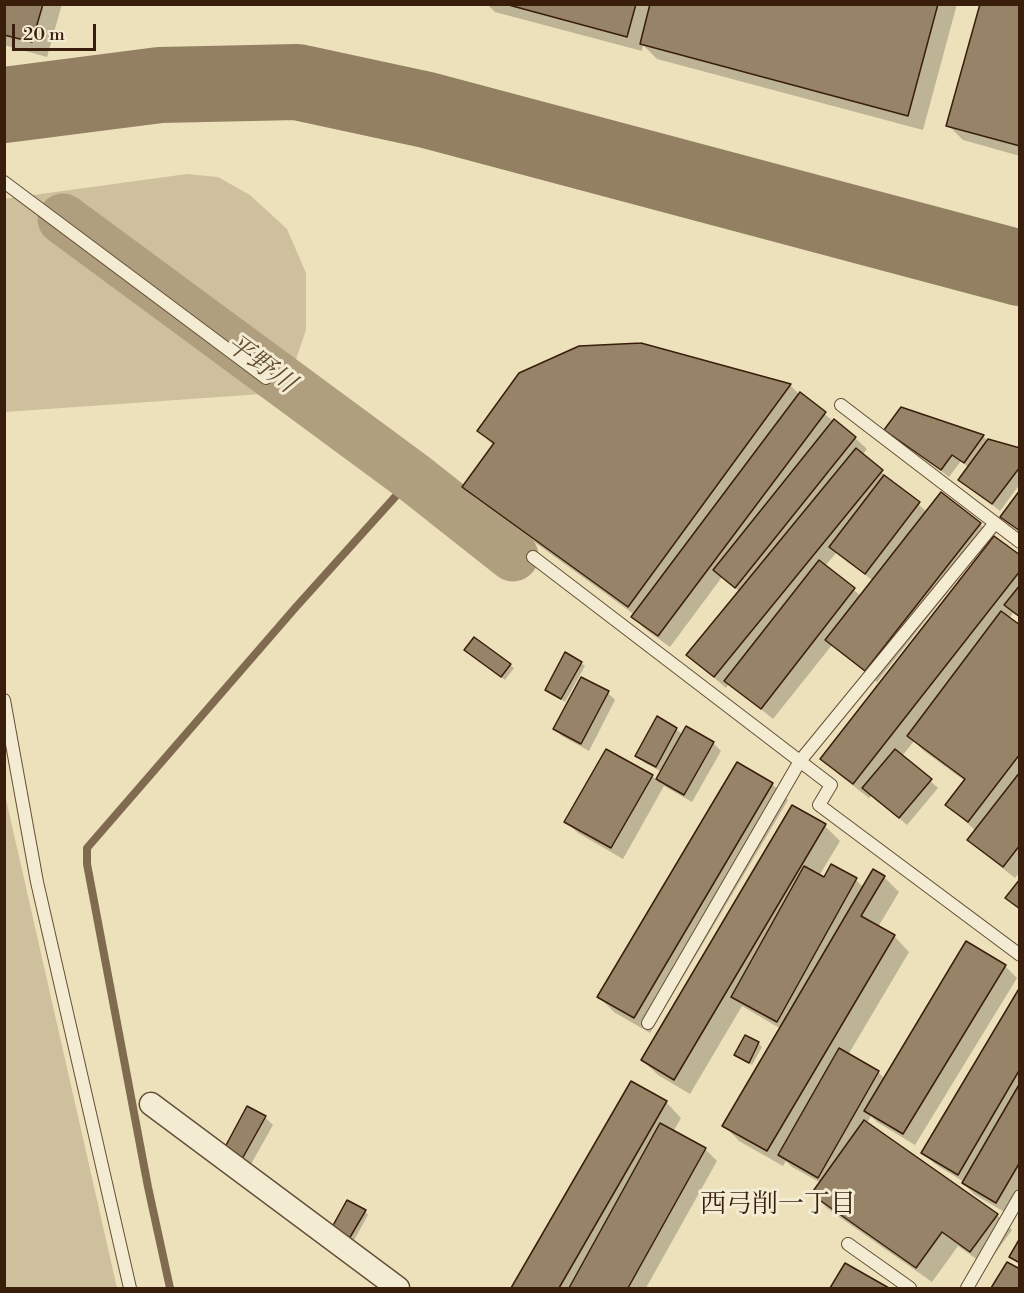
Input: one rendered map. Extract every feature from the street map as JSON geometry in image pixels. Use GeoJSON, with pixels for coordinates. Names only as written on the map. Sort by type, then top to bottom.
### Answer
{"type":"FeatureCollection","features":[{"type":"Feature","properties":{"kind":"street"},"geometry":{"type":"LineString","coordinates":[[151,1104],[398,1288]]}},
{"type":"Feature","properties":{"kind":"lane"},"geometry":{"type":"LineString","coordinates":[[4,182],[266,378]]}},
{"type":"Feature","properties":{"kind":"lane"},"geometry":{"type":"LineString","coordinates":[[841,405],[1020,542]]}},
{"type":"Feature","properties":{"kind":"lane"},"geometry":{"type":"LineString","coordinates":[[648,1023],[800,761],[995,523]]}},
{"type":"Feature","properties":{"kind":"lane"},"geometry":{"type":"LineString","coordinates":[[533,557],[831,785],[819,805],[1020,955]]}},
{"type":"Feature","properties":{"kind":"lane"},"geometry":{"type":"LineString","coordinates":[[4,700],[37,882],[130,1288]]}},
{"type":"Feature","properties":{"kind":"lane"},"geometry":{"type":"LineString","coordinates":[[967,1288],[1020,1196]]}},
{"type":"Feature","properties":{"kind":"lane"},"geometry":{"type":"LineString","coordinates":[[848,1244],[910,1288]]}},
{"type":"Feature","properties":{"kind":"shaded area"},"geometry":{"type":"Polygon","coordinates":[[[187,174],[218,177],[250,195],[287,229],[306,273],[306,330],[293,368],[278,386],[262,394],[5,412],[4,199],[187,174]]]}},
{"type":"Feature","properties":{"kind":"shaded area"},"geometry":{"type":"Polygon","coordinates":[[[5,795],[117,1288],[5,1288],[5,795]]]}},
{"type":"Feature","properties":{"kind":"building"},"geometry":{"type":"Polygon","coordinates":[[[4,4],[43,4],[32,42],[4,35],[4,4]]]}},
{"type":"Feature","properties":{"kind":"building"},"geometry":{"type":"Polygon","coordinates":[[[505,4],[636,4],[627,37],[505,4]]]}},
{"type":"Feature","properties":{"kind":"building"},"geometry":{"type":"Polygon","coordinates":[[[650,4],[938,4],[908,116],[640,44],[650,4]]]}},
{"type":"Feature","properties":{"kind":"building"},"geometry":{"type":"Polygon","coordinates":[[[980,4],[1020,4],[1020,146],[946,126],[980,4]]]}},
{"type":"Feature","properties":{"kind":"building"},"geometry":{"type":"Polygon","coordinates":[[[641,343],[791,384],[628,607],[462,487],[494,443],[477,431],[519,373],[579,346],[641,343]]]}},
{"type":"Feature","properties":{"kind":"building"},"geometry":{"type":"Polygon","coordinates":[[[800,392],[826,412],[658,636],[631,617],[800,392]]]}},
{"type":"Feature","properties":{"kind":"building"},"geometry":{"type":"Polygon","coordinates":[[[901,407],[984,435],[964,463],[952,455],[941,470],[884,430],[901,407]]]}},
{"type":"Feature","properties":{"kind":"building"},"geometry":{"type":"Polygon","coordinates":[[[834,419],[856,437],[735,588],[713,570],[834,419]]]}},
{"type":"Feature","properties":{"kind":"building"},"geometry":{"type":"Polygon","coordinates":[[[988,439],[1020,448],[1020,467],[992,504],[958,480],[988,439]]]}},
{"type":"Feature","properties":{"kind":"building"},"geometry":{"type":"Polygon","coordinates":[[[856,448],[883,470],[714,677],[686,655],[856,448]]]}},
{"type":"Feature","properties":{"kind":"building"},"geometry":{"type":"Polygon","coordinates":[[[884,475],[920,502],[865,574],[829,547],[884,475]]]}},
{"type":"Feature","properties":{"kind":"building"},"geometry":{"type":"Polygon","coordinates":[[[1020,490],[1020,531],[1000,517],[1020,490]]]}},
{"type":"Feature","properties":{"kind":"building"},"geometry":{"type":"Polygon","coordinates":[[[941,492],[981,523],[865,671],[825,640],[941,492]]]}},
{"type":"Feature","properties":{"kind":"building"},"geometry":{"type":"Polygon","coordinates":[[[994,536],[1020,555],[1020,571],[853,784],[820,759],[994,536]]]}},
{"type":"Feature","properties":{"kind":"building"},"geometry":{"type":"Polygon","coordinates":[[[819,560],[855,588],[761,709],[724,681],[819,560]]]}},
{"type":"Feature","properties":{"kind":"building"},"geometry":{"type":"Polygon","coordinates":[[[1020,585],[1020,617],[1004,605],[1020,585]]]}},
{"type":"Feature","properties":{"kind":"building"},"geometry":{"type":"Polygon","coordinates":[[[1001,611],[1020,625],[1020,754],[968,822],[945,805],[965,779],[907,736],[1001,611]]]}},
{"type":"Feature","properties":{"kind":"building"},"geometry":{"type":"Polygon","coordinates":[[[474,637],[511,664],[501,677],[464,650],[474,637]]]}},
{"type":"Feature","properties":{"kind":"building"},"geometry":{"type":"Polygon","coordinates":[[[565,652],[582,662],[561,699],[545,690],[565,652]]]}},
{"type":"Feature","properties":{"kind":"building"},"geometry":{"type":"Polygon","coordinates":[[[581,677],[609,691],[581,744],[553,729],[581,677]]]}},
{"type":"Feature","properties":{"kind":"building"},"geometry":{"type":"Polygon","coordinates":[[[657,716],[677,728],[656,767],[635,756],[657,716]]]}},
{"type":"Feature","properties":{"kind":"building"},"geometry":{"type":"Polygon","coordinates":[[[686,726],[714,742],[684,795],[656,779],[686,726]]]}},
{"type":"Feature","properties":{"kind":"building"},"geometry":{"type":"Polygon","coordinates":[[[606,749],[653,775],[611,848],[564,822],[606,749]]]}},
{"type":"Feature","properties":{"kind":"building"},"geometry":{"type":"Polygon","coordinates":[[[895,749],[932,779],[899,818],[862,788],[895,749]]]}},
{"type":"Feature","properties":{"kind":"building"},"geometry":{"type":"Polygon","coordinates":[[[737,762],[773,783],[634,1018],[597,997],[737,762]]]}},
{"type":"Feature","properties":{"kind":"building"},"geometry":{"type":"Polygon","coordinates":[[[1020,772],[1020,845],[1003,867],[967,840],[1020,772]]]}},
{"type":"Feature","properties":{"kind":"building"},"geometry":{"type":"Polygon","coordinates":[[[792,805],[826,824],[674,1080],[641,1060],[792,805]]]}},
{"type":"Feature","properties":{"kind":"building"},"geometry":{"type":"Polygon","coordinates":[[[831,864],[857,878],[777,1022],[731,997],[804,866],[824,877],[831,864]]]}},
{"type":"Feature","properties":{"kind":"building"},"geometry":{"type":"Polygon","coordinates":[[[873,869],[885,876],[861,916],[895,935],[767,1151],[722,1126],[873,869]]]}},
{"type":"Feature","properties":{"kind":"building"},"geometry":{"type":"Polygon","coordinates":[[[1020,879],[1020,909],[1005,898],[1020,879]]]}},
{"type":"Feature","properties":{"kind":"building"},"geometry":{"type":"Polygon","coordinates":[[[966,941],[1006,965],[903,1134],[864,1111],[966,941]]]}},
{"type":"Feature","properties":{"kind":"building"},"geometry":{"type":"Polygon","coordinates":[[[1020,987],[1020,1069],[958,1175],[921,1153],[1020,987]]]}},
{"type":"Feature","properties":{"kind":"building"},"geometry":{"type":"Polygon","coordinates":[[[745,1035],[759,1042],[749,1063],[734,1055],[745,1035]]]}},
{"type":"Feature","properties":{"kind":"building"},"geometry":{"type":"Polygon","coordinates":[[[839,1048],[879,1071],[818,1178],[778,1155],[839,1048]]]}},
{"type":"Feature","properties":{"kind":"building"},"geometry":{"type":"Polygon","coordinates":[[[631,1081],[667,1101],[559,1288],[511,1288],[631,1081]]]}},
{"type":"Feature","properties":{"kind":"building"},"geometry":{"type":"Polygon","coordinates":[[[1020,1083],[1020,1162],[996,1203],[962,1183],[1020,1083]]]}},
{"type":"Feature","properties":{"kind":"building"},"geometry":{"type":"Polygon","coordinates":[[[247,1106],[266,1116],[242,1159],[224,1149],[247,1106]]]}},
{"type":"Feature","properties":{"kind":"building"},"geometry":{"type":"Polygon","coordinates":[[[864,1120],[998,1214],[970,1252],[942,1232],[916,1268],[811,1194],[864,1120]]]}},
{"type":"Feature","properties":{"kind":"building"},"geometry":{"type":"Polygon","coordinates":[[[660,1123],[706,1148],[628,1288],[569,1288],[660,1123]]]}},
{"type":"Feature","properties":{"kind":"building"},"geometry":{"type":"Polygon","coordinates":[[[347,1200],[366,1210],[349,1239],[331,1229],[347,1200]]]}},
{"type":"Feature","properties":{"kind":"building"},"geometry":{"type":"Polygon","coordinates":[[[1020,1238],[1020,1263],[1009,1257],[1020,1238]]]}},
{"type":"Feature","properties":{"kind":"building"},"geometry":{"type":"Polygon","coordinates":[[[1007,1262],[1020,1269],[1020,1288],[991,1288],[1007,1262]]]}},
{"type":"Feature","properties":{"kind":"building"},"geometry":{"type":"Polygon","coordinates":[[[845,1263],[889,1288],[830,1288],[845,1263]]]}},
{"type":"Feature","properties":{"kind":"waterway","name":"平野川"},"geometry":{"type":"LineString","coordinates":[[63,219],[413,477],[513,556]]}},
{"type":"Feature","properties":{"kind":"waterway"},"geometry":{"type":"LineString","coordinates":[[170,1288],[148,1187],[87,864],[87,848],[296,607],[413,477]]}},
{"type":"Feature","properties":{"kind":"taxiway"},"geometry":{"type":"LineString","coordinates":[[4,105],[160,85],[297,82],[427,110],[1020,268]]}},
{"type":"Feature","properties":{"kind":"district","name":"西弓削一丁目"},"geometry":{"type":"Point","coordinates":[778,1206]}}]}
